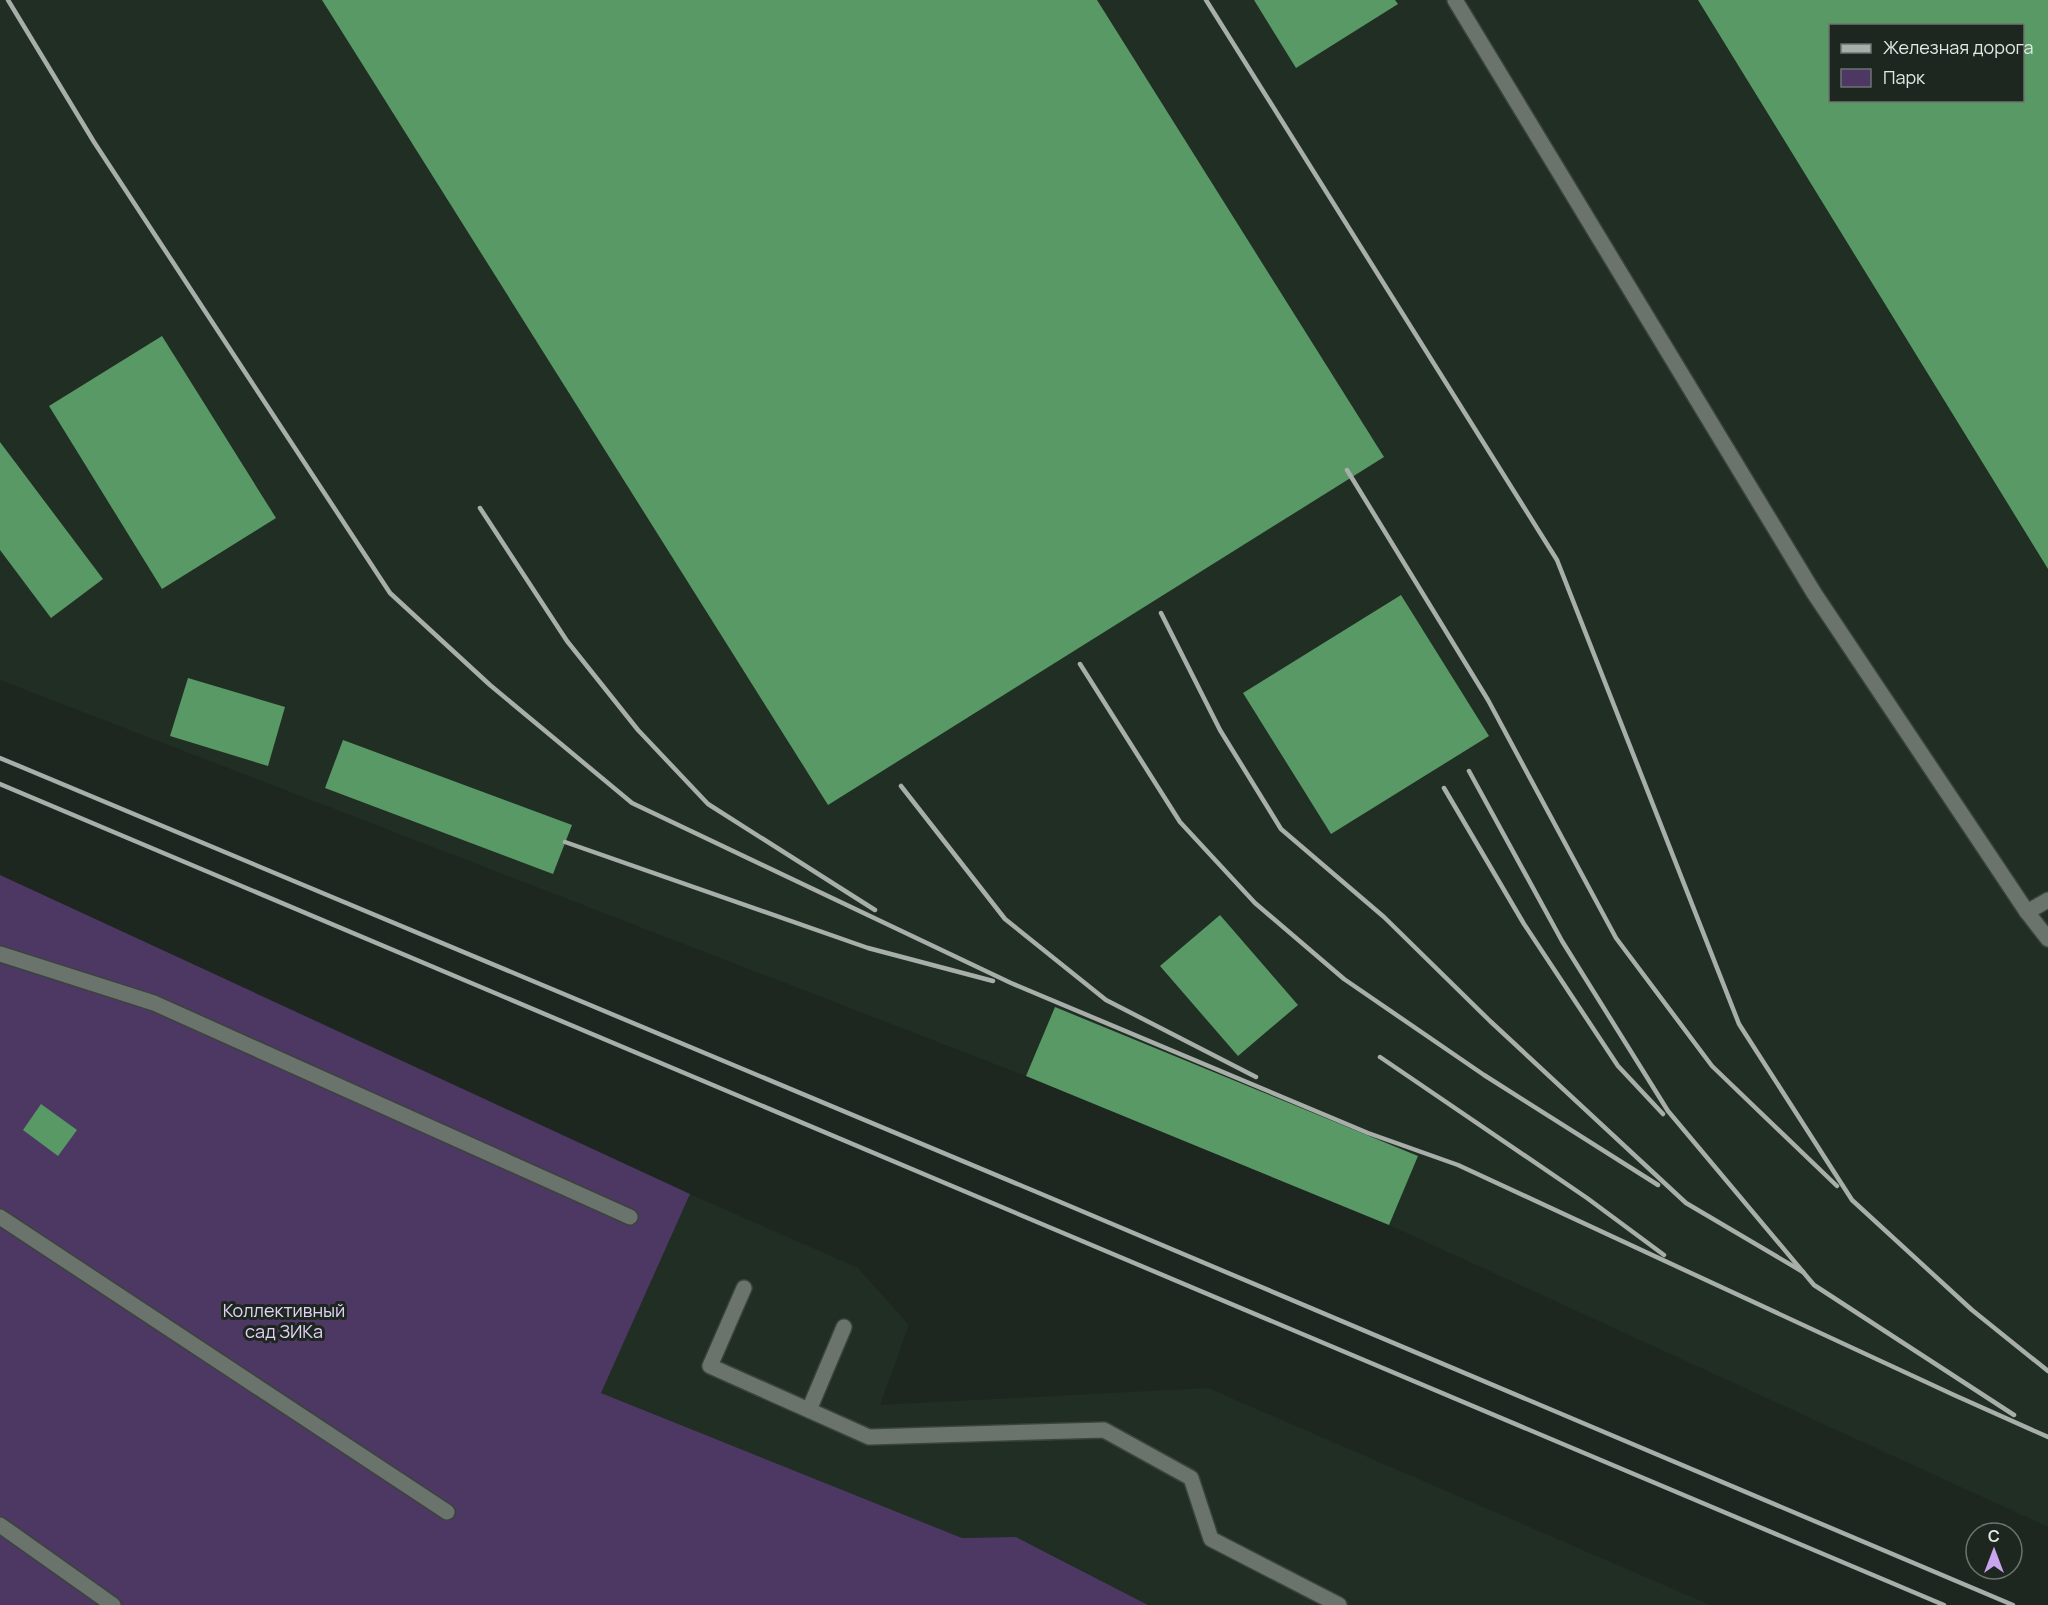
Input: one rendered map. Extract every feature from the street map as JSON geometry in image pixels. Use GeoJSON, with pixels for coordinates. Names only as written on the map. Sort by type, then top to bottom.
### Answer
{"type":"FeatureCollection","features":[{"type":"Feature","properties":{"kind":"lane"},"geometry":{"type":"LineString","coordinates":[[1455,0],[1814,593],[2027,912],[2048,939]]}},
{"type":"Feature","properties":{"kind":"lane"},"geometry":{"type":"LineString","coordinates":[[2027,912],[2048,900]]}},
{"type":"Feature","properties":{"kind":"lane"},"geometry":{"type":"LineString","coordinates":[[0,954],[154,1003],[630,1217]]}},
{"type":"Feature","properties":{"kind":"lane"},"geometry":{"type":"LineString","coordinates":[[0,1217],[447,1512]]}},
{"type":"Feature","properties":{"kind":"lane"},"geometry":{"type":"LineString","coordinates":[[744,1288],[710,1366],[869,1437],[1104,1430],[1191,1478],[1211,1539],[1339,1605]]}},
{"type":"Feature","properties":{"kind":"lane"},"geometry":{"type":"LineString","coordinates":[[809,1410],[844,1327]]}},
{"type":"Feature","properties":{"kind":"lane"},"geometry":{"type":"LineString","coordinates":[[0,1525],[114,1605]]}},
{"type":"Feature","properties":{"kind":"shaded area"},"geometry":{"type":"Polygon","coordinates":[[[0,0],[2048,0],[2048,1527],[1389,1225],[1026,1076],[0,680],[0,0]]]}},
{"type":"Feature","properties":{"kind":"shaded area"},"geometry":{"type":"Polygon","coordinates":[[[690,1194],[858,1268],[909,1325],[880,1405],[1208,1388],[1710,1605],[1148,1605],[1017,1537],[962,1538],[600,1393],[690,1194]]]}},
{"type":"Feature","properties":{"kind":"green space","name":"Коллективный сад ЗИКа"},"geometry":{"type":"Polygon","coordinates":[[[0,875],[690,1194],[601,1393],[962,1538],[1016,1537],[1148,1605],[0,1605],[0,875]]]}},
{"type":"Feature","properties":{"kind":"building"},"geometry":{"type":"Polygon","coordinates":[[[322,0],[1097,0],[1384,457],[828,805],[322,0]]]}},
{"type":"Feature","properties":{"kind":"building"},"geometry":{"type":"Polygon","coordinates":[[[1254,0],[1395,0],[1398,4],[1296,68],[1254,0]]]}},
{"type":"Feature","properties":{"kind":"building"},"geometry":{"type":"Polygon","coordinates":[[[1698,0],[2048,0],[2048,569],[1698,0]]]}},
{"type":"Feature","properties":{"kind":"building"},"geometry":{"type":"Polygon","coordinates":[[[162,336],[276,518],[162,589],[49,406],[162,336]]]}},
{"type":"Feature","properties":{"kind":"building"},"geometry":{"type":"Polygon","coordinates":[[[0,442],[103,579],[51,618],[0,550],[0,442]]]}},
{"type":"Feature","properties":{"kind":"building"},"geometry":{"type":"Polygon","coordinates":[[[1401,595],[1489,736],[1331,834],[1243,693],[1401,595]]]}},
{"type":"Feature","properties":{"kind":"building"},"geometry":{"type":"Polygon","coordinates":[[[188,678],[285,707],[268,766],[170,736],[188,678]]]}},
{"type":"Feature","properties":{"kind":"building"},"geometry":{"type":"Polygon","coordinates":[[[343,740],[572,825],[553,874],[325,788],[343,740]]]}},
{"type":"Feature","properties":{"kind":"building"},"geometry":{"type":"Polygon","coordinates":[[[1220,915],[1298,1005],[1238,1056],[1160,966],[1220,915]]]}},
{"type":"Feature","properties":{"kind":"building"},"geometry":{"type":"Polygon","coordinates":[[[1055,1007],[1418,1156],[1389,1225],[1026,1076],[1055,1007]]]}},
{"type":"Feature","properties":{"kind":"building"},"geometry":{"type":"Polygon","coordinates":[[[41,1104],[77,1130],[58,1156],[23,1130],[41,1104]]]}},
{"type":"Feature","properties":{"kind":"railway"},"geometry":{"type":"LineString","coordinates":[[8,0],[94,142],[390,593],[490,685],[632,803],[1011,983],[1368,1133],[1458,1165],[2048,1437]]}},
{"type":"Feature","properties":{"kind":"railway"},"geometry":{"type":"LineString","coordinates":[[1206,0],[1557,560],[1739,1024],[1852,1200],[1972,1310],[2048,1371]]}},
{"type":"Feature","properties":{"kind":"railway"},"geometry":{"type":"LineString","coordinates":[[1347,470],[1488,700],[1616,938],[1712,1066],[1837,1186]]}},
{"type":"Feature","properties":{"kind":"railway"},"geometry":{"type":"LineString","coordinates":[[480,508],[567,641],[638,730],[708,804],[875,910]]}},
{"type":"Feature","properties":{"kind":"railway"},"geometry":{"type":"LineString","coordinates":[[1161,613],[1220,730],[1281,829],[1384,917],[1490,1021],[1686,1203],[1803,1272]]}},
{"type":"Feature","properties":{"kind":"railway"},"geometry":{"type":"LineString","coordinates":[[1080,664],[1180,822],[1255,903],[1344,979],[1484,1075],[1658,1185]]}},
{"type":"Feature","properties":{"kind":"railway"},"geometry":{"type":"LineString","coordinates":[[0,758],[1039,1193],[2013,1605]]}},
{"type":"Feature","properties":{"kind":"railway"},"geometry":{"type":"LineString","coordinates":[[1469,771],[1562,941],[1668,1111],[1814,1285],[2014,1415]]}},
{"type":"Feature","properties":{"kind":"railway"},"geometry":{"type":"LineString","coordinates":[[0,784],[1944,1605]]}},
{"type":"Feature","properties":{"kind":"railway"},"geometry":{"type":"LineString","coordinates":[[901,786],[1005,919],[1106,1000],[1256,1077]]}},
{"type":"Feature","properties":{"kind":"railway"},"geometry":{"type":"LineString","coordinates":[[1444,788],[1524,924],[1618,1066],[1663,1114]]}},
{"type":"Feature","properties":{"kind":"railway"},"geometry":{"type":"LineString","coordinates":[[565,842],[868,948],[993,981]]}},
{"type":"Feature","properties":{"kind":"railway"},"geometry":{"type":"LineString","coordinates":[[1380,1057],[1587,1198],[1664,1255]]}}]}
